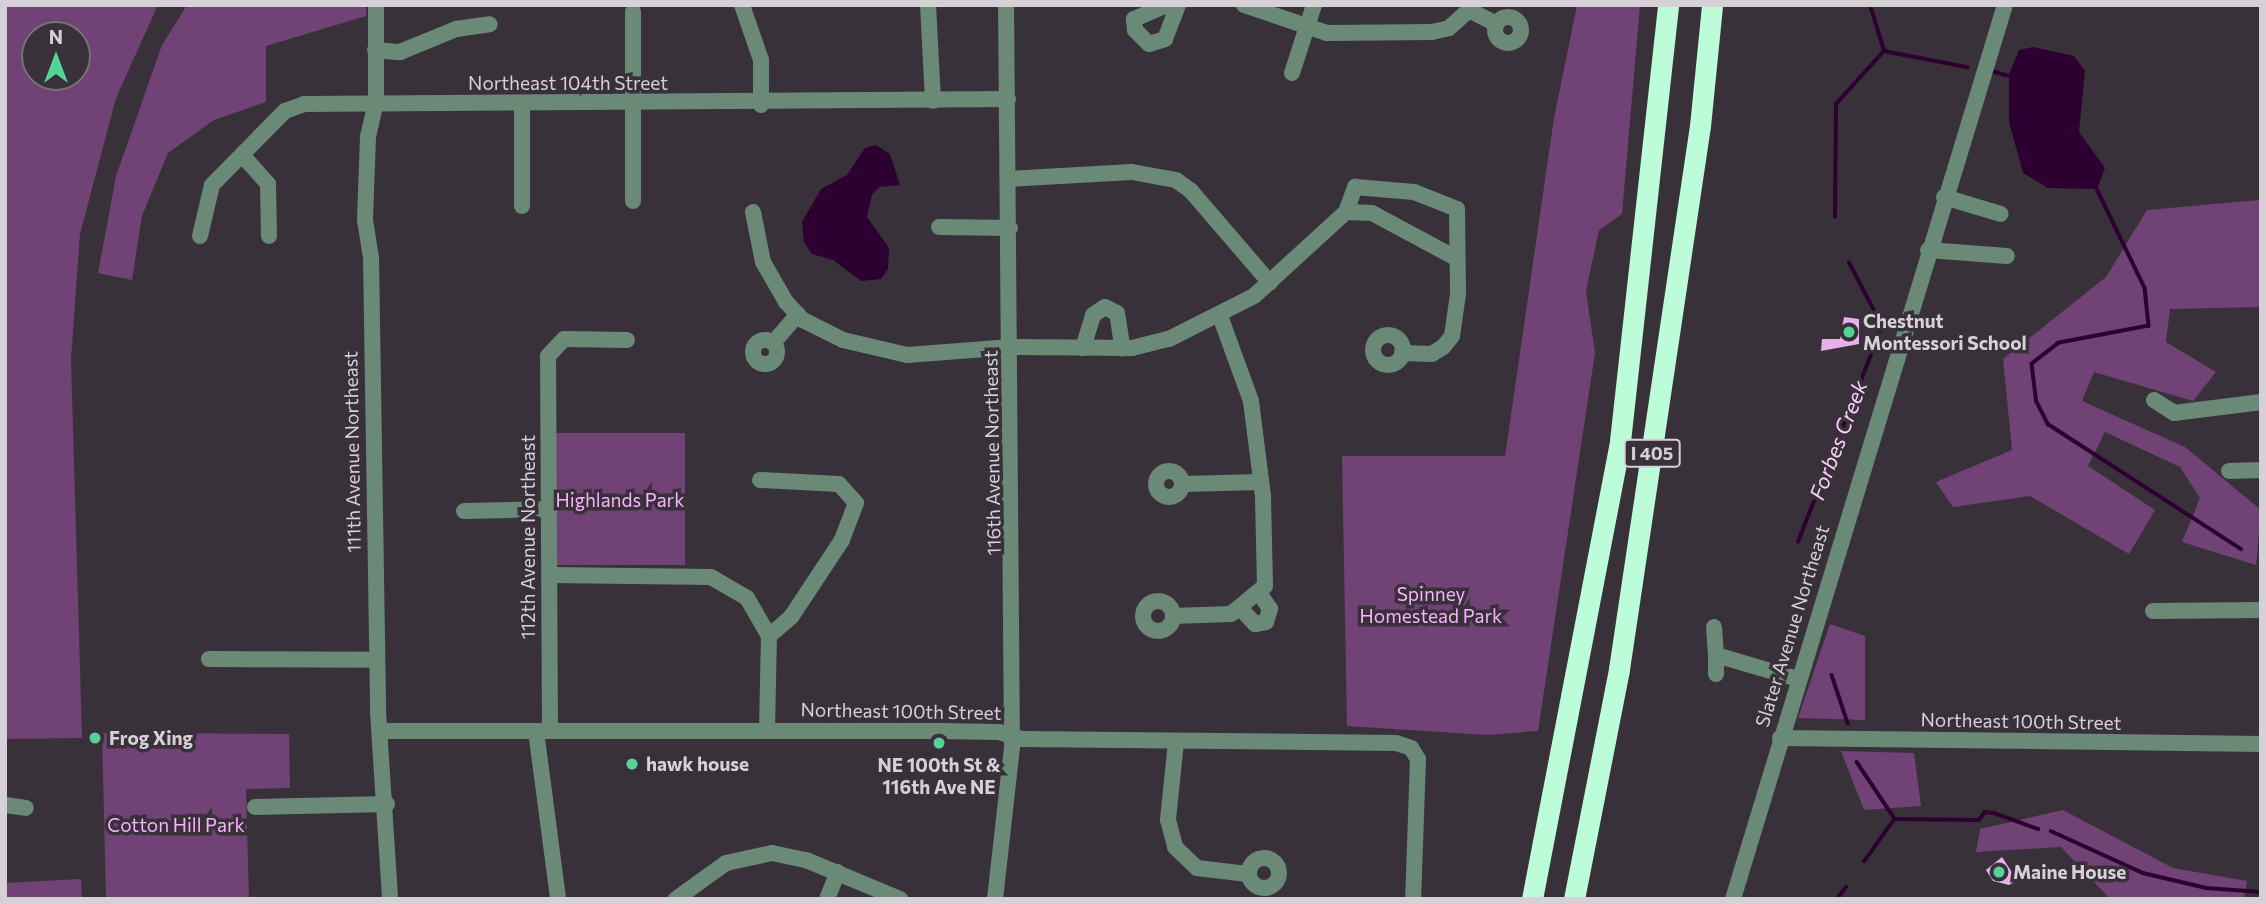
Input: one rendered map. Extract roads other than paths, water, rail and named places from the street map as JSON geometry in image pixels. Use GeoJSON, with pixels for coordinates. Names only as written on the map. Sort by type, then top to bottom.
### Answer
{"type":"FeatureCollection","features":[{"type":"Feature","properties":{"kind":"highway","name":"I 405"},"geometry":{"type":"LineString","coordinates":[[1532,899],[1620,441],[1668,5]]}},
{"type":"Feature","properties":{"kind":"highway","name":"I 405"},"geometry":{"type":"LineString","coordinates":[[1574,899],[1623,642],[1700,126],[1712,5]]}},
{"type":"Feature","properties":{"kind":"street","name":"111th Avenue Northeast"},"geometry":{"type":"LineString","coordinates":[[376,5],[376,103],[368,137],[365,220],[371,257],[376,660],[387,804],[390,899]]}},
{"type":"Feature","properties":{"kind":"street"},"geometry":{"type":"LineString","coordinates":[[742,5],[761,60],[761,105]]}},
{"type":"Feature","properties":{"kind":"street"},"geometry":{"type":"LineString","coordinates":[[928,5],[933,101]]}},
{"type":"Feature","properties":{"kind":"street","name":"116th Avenue Northeast"},"geometry":{"type":"LineString","coordinates":[[995,899],[1013,736],[1012,347],[1006,5]]}},
{"type":"Feature","properties":{"kind":"street"},"geometry":{"type":"LineString","coordinates":[[1167,5],[1134,19],[1135,30],[1149,44],[1165,39],[1178,5]]}},
{"type":"Feature","properties":{"kind":"street"},"geometry":{"type":"LineString","coordinates":[[1244,5],[1304,26],[1342,34],[1432,32],[1449,28],[1470,8],[1496,24]]}},
{"type":"Feature","properties":{"kind":"street"},"geometry":{"type":"LineString","coordinates":[[1292,73],[1304,26],[1314,5]]}},
{"type":"Feature","properties":{"kind":"street","name":"Slater Avenue Northeast"},"geometry":{"type":"LineString","coordinates":[[1733,899],[1797,678],[2005,5]]}},
{"type":"Feature","properties":{"kind":"street"},"geometry":{"type":"LineString","coordinates":[[633,12],[633,201]]}},
{"type":"Feature","properties":{"kind":"street"},"geometry":{"type":"LineString","coordinates":[[375,50],[400,52],[456,29],[490,24]]}},
{"type":"Feature","properties":{"kind":"street","name":"Northeast 104th Street"},"geometry":{"type":"LineString","coordinates":[[200,236],[212,185],[293,107],[376,103],[761,105],[1009,99]]}},
{"type":"Feature","properties":{"kind":"street"},"geometry":{"type":"LineString","coordinates":[[522,104],[523,206]]}},
{"type":"Feature","properties":{"kind":"street"},"geometry":{"type":"LineString","coordinates":[[242,155],[268,184],[269,236]]}},
{"type":"Feature","properties":{"kind":"street"},"geometry":{"type":"LineString","coordinates":[[1009,179],[1132,172],[1163,176],[1191,191],[1270,283]]}},
{"type":"Feature","properties":{"kind":"street"},"geometry":{"type":"LineString","coordinates":[[753,212],[763,262],[798,314],[843,340],[886,352],[1012,347],[1122,349],[1152,345],[1220,316],[1270,283],[1346,212],[1355,187],[1366,184],[1436,197],[1457,209],[1462,236],[1454,257],[1458,294],[1452,336],[1433,354],[1402,353]]}},
{"type":"Feature","properties":{"kind":"street"},"geometry":{"type":"LineString","coordinates":[[1944,197],[2001,214]]}},
{"type":"Feature","properties":{"kind":"street"},"geometry":{"type":"LineString","coordinates":[[1346,212],[1372,213],[1454,257]]}},
{"type":"Feature","properties":{"kind":"street"},"geometry":{"type":"LineString","coordinates":[[939,227],[1010,228]]}},
{"type":"Feature","properties":{"kind":"street"},"geometry":{"type":"LineString","coordinates":[[1928,250],[2007,256]]}},
{"type":"Feature","properties":{"kind":"street"},"geometry":{"type":"LineString","coordinates":[[1083,348],[1093,314],[1105,307],[1117,313],[1122,349]]}},
{"type":"Feature","properties":{"kind":"street"},"geometry":{"type":"LineString","coordinates":[[773,343],[798,314]]}},
{"type":"Feature","properties":{"kind":"street"},"geometry":{"type":"LineString","coordinates":[[1173,616],[1221,616],[1250,602],[1265,586],[1260,482],[1247,377],[1220,316]]}},
{"type":"Feature","properties":{"kind":"street","name":"112th Avenue Northeast"},"geometry":{"type":"LineString","coordinates":[[558,899],[543,731],[550,575],[548,356],[554,345],[564,339],[627,340]]}},
{"type":"Feature","properties":{"kind":"street"},"geometry":{"type":"LineString","coordinates":[[2154,400],[2174,413],[2261,402]]}},
{"type":"Feature","properties":{"kind":"street"},"geometry":{"type":"LineString","coordinates":[[2230,471],[2261,470]]}},
{"type":"Feature","properties":{"kind":"street"},"geometry":{"type":"LineString","coordinates":[[760,480],[827,482],[852,494],[855,516],[791,617],[769,636]]}},
{"type":"Feature","properties":{"kind":"street"},"geometry":{"type":"LineString","coordinates":[[1183,484],[1260,482]]}},
{"type":"Feature","properties":{"kind":"street"},"geometry":{"type":"LineString","coordinates":[[464,511],[550,509]]}},
{"type":"Feature","properties":{"kind":"street"},"geometry":{"type":"LineString","coordinates":[[550,575],[711,577],[747,598],[769,636],[767,729]]}},
{"type":"Feature","properties":{"kind":"street"},"geometry":{"type":"LineString","coordinates":[[1250,602],[1270,609],[1266,622],[1255,624],[1250,602]]}},
{"type":"Feature","properties":{"kind":"street"},"geometry":{"type":"LineString","coordinates":[[2153,611],[2261,610]]}},
{"type":"Feature","properties":{"kind":"street"},"geometry":{"type":"LineString","coordinates":[[1714,627],[1716,674]]}},
{"type":"Feature","properties":{"kind":"street"},"geometry":{"type":"LineString","coordinates":[[1716,655],[1797,678]]}},
{"type":"Feature","properties":{"kind":"street"},"geometry":{"type":"LineString","coordinates":[[209,659],[376,660]]}},
{"type":"Feature","properties":{"kind":"street","name":"Northeast 100th Street"},"geometry":{"type":"LineString","coordinates":[[382,731],[767,729],[1176,742],[1396,743],[1415,752],[1419,768],[1413,899]]}},
{"type":"Feature","properties":{"kind":"street","name":"Northeast 100th Street"},"geometry":{"type":"LineString","coordinates":[[1780,738],[2261,744]]}},
{"type":"Feature","properties":{"kind":"street"},"geometry":{"type":"LineString","coordinates":[[1176,742],[1168,820],[1175,848],[1197,868],[1248,874]]}},
{"type":"Feature","properties":{"kind":"street"},"geometry":{"type":"LineString","coordinates":[[255,807],[387,804]]}},
{"type":"Feature","properties":{"kind":"street"},"geometry":{"type":"LineString","coordinates":[[5,805],[26,808]]}},
{"type":"Feature","properties":{"kind":"street"},"geometry":{"type":"LineString","coordinates":[[676,899],[726,863],[751,855],[788,855],[838,872],[900,899]]}},
{"type":"Feature","properties":{"kind":"street"},"geometry":{"type":"LineString","coordinates":[[827,899],[838,872]]}},
{"type":"Feature","properties":{"kind":"waterway","name":"Forbes Creek"},"geometry":{"type":"LineString","coordinates":[[1835,217],[1836,104],[1884,51],[1870,5]]}},
{"type":"Feature","properties":{"kind":"waterway"},"geometry":{"type":"LineString","coordinates":[[1884,51],[1967,67]]}},
{"type":"Feature","properties":{"kind":"waterway"},"geometry":{"type":"LineString","coordinates":[[1992,71],[2010,76]]}},
{"type":"Feature","properties":{"kind":"waterway"},"geometry":{"type":"LineString","coordinates":[[2096,187],[2145,288],[2149,326],[2059,343],[2032,364],[2037,402],[2048,424],[2241,549]]}},
{"type":"Feature","properties":{"kind":"waterway","name":"Forbes Creek"},"geometry":{"type":"LineString","coordinates":[[1798,542],[1882,326],[1849,263]]}},
{"type":"Feature","properties":{"kind":"waterway","name":"Forbes Creek"},"geometry":{"type":"LineString","coordinates":[[1832,675],[1848,723]]}},
{"type":"Feature","properties":{"kind":"waterway","name":"Forbes Creek"},"geometry":{"type":"LineString","coordinates":[[1857,762],[1895,819],[1865,861]]}},
{"type":"Feature","properties":{"kind":"waterway"},"geometry":{"type":"LineString","coordinates":[[1895,819],[1979,820],[1985,812],[2038,829]]}},
{"type":"Feature","properties":{"kind":"waterway"},"geometry":{"type":"LineString","coordinates":[[2051,831],[2143,873],[2207,888],[2261,892]]}},
{"type":"Feature","properties":{"kind":"waterway","name":"Forbes Creek"},"geometry":{"type":"LineString","coordinates":[[1837,899],[1846,887]]}},
{"type":"Feature","properties":{"kind":"place","name":"Chestnut Montessori School"},"geometry":{"type":"Point","coordinates":[1849,332]}},
{"type":"Feature","properties":{"kind":"place","name":"Frog Xing"},"geometry":{"type":"Point","coordinates":[95,738]}},
{"type":"Feature","properties":{"kind":"place","name":"NE 100th St & 116th Ave NE"},"geometry":{"type":"Point","coordinates":[939,743]}},
{"type":"Feature","properties":{"kind":"place","name":"hawk house"},"geometry":{"type":"Point","coordinates":[632,764]}},
{"type":"Feature","properties":{"kind":"place","name":"Maine House"},"geometry":{"type":"Point","coordinates":[1999,872]}},
{"type":"Feature","properties":{"kind":"park label","name":"Highlands Park"},"geometry":{"type":"Point","coordinates":[620,500]}},
{"type":"Feature","properties":{"kind":"park label","name":"Spinney Homestead Park"},"geometry":{"type":"Point","coordinates":[1431,605]}},
{"type":"Feature","properties":{"kind":"park label","name":"Cotton Hill Park"},"geometry":{"type":"Point","coordinates":[176,825]}}]}
